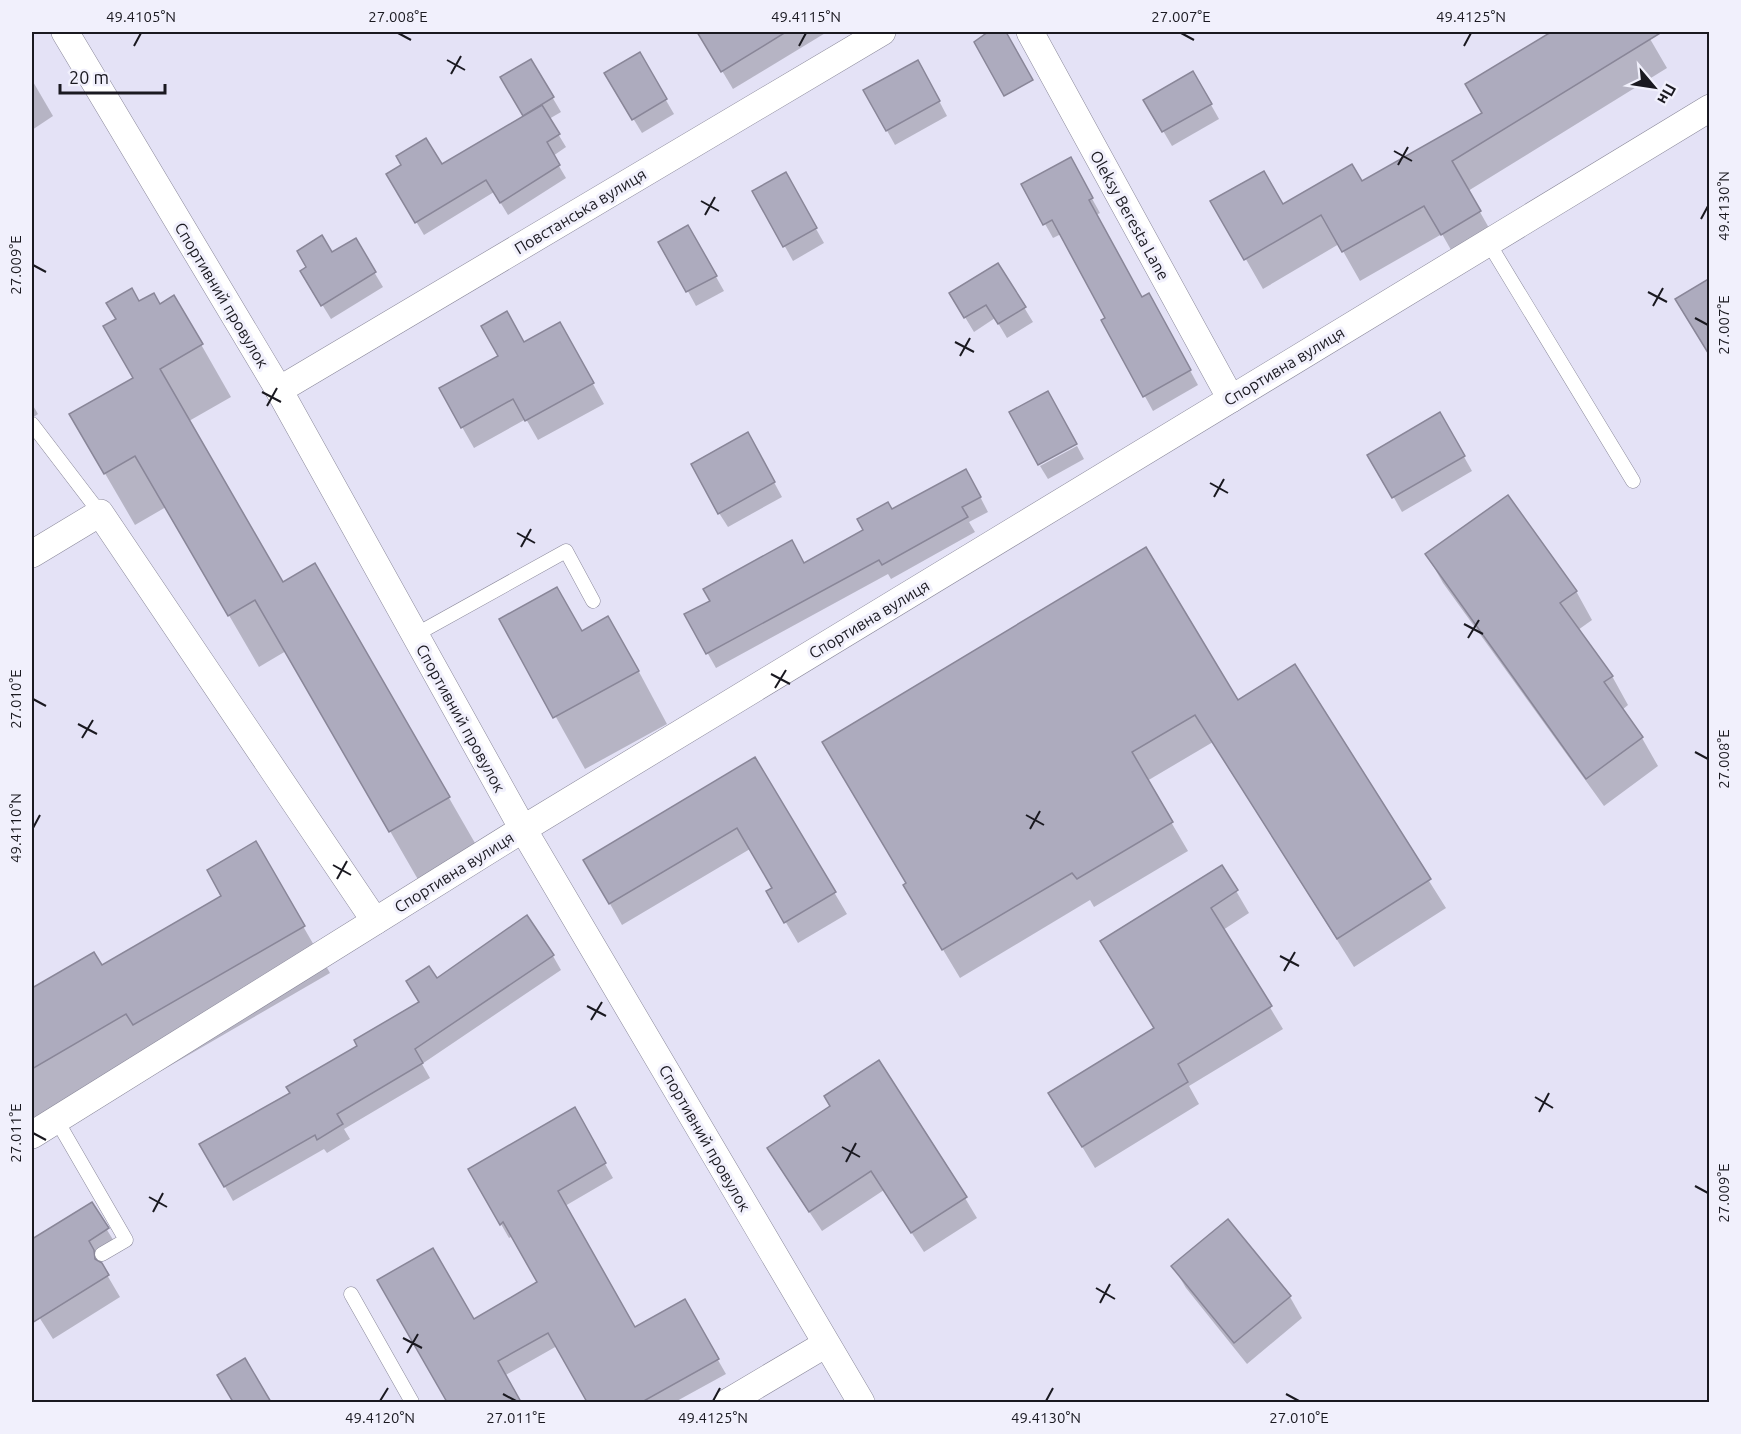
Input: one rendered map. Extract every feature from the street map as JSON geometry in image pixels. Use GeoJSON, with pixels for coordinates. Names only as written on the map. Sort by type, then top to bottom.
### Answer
{"type":"FeatureCollection","features":[{"type":"Feature","properties":{"kind":"street","name":"Спортивний провулок"},"geometry":{"type":"LineString","coordinates":[[65,32],[279,390],[523,829],[861,1402]]}},
{"type":"Feature","properties":{"kind":"street","name":"Повстанська вулиця"},"geometry":{"type":"LineString","coordinates":[[279,390],[882,32]]}},
{"type":"Feature","properties":{"kind":"street","name":"Oleksy Beresta Lane"},"geometry":{"type":"LineString","coordinates":[[1030,32],[1231,399]]}},
{"type":"Feature","properties":{"kind":"street","name":"Спортивна вулиця"},"geometry":{"type":"LineString","coordinates":[[32,1135],[523,829],[1710,108]]}},
{"type":"Feature","properties":{"kind":"street"},"geometry":{"type":"LineString","coordinates":[[32,554],[100,513],[375,921]]}},
{"type":"Feature","properties":{"kind":"street"},"geometry":{"type":"LineString","coordinates":[[728,1402],[826,1344]]}},
{"type":"Feature","properties":{"kind":"lane"},"geometry":{"type":"LineString","coordinates":[[1488,243],[1633,481]]}},
{"type":"Feature","properties":{"kind":"lane"},"geometry":{"type":"LineString","coordinates":[[32,424],[100,513]]}},
{"type":"Feature","properties":{"kind":"lane"},"geometry":{"type":"LineString","coordinates":[[415,634],[566,551],[593,601]]}},
{"type":"Feature","properties":{"kind":"lane"},"geometry":{"type":"LineString","coordinates":[[56,1119],[126,1240],[102,1254]]}},
{"type":"Feature","properties":{"kind":"lane"},"geometry":{"type":"LineString","coordinates":[[351,1294],[412,1402]]}},
{"type":"Feature","properties":{"kind":"building"},"geometry":{"type":"Polygon","coordinates":[[[697,32],[786,32],[721,72],[697,32]]]}},
{"type":"Feature","properties":{"kind":"building"},"geometry":{"type":"Polygon","coordinates":[[[988,32],[1006,32],[1033,80],[1004,96],[974,42],[988,32]]]}},
{"type":"Feature","properties":{"kind":"building"},"geometry":{"type":"Polygon","coordinates":[[[1551,32],[1662,32],[1452,161],[1481,211],[1441,235],[1424,206],[1342,252],[1321,215],[1244,260],[1210,201],[1264,171],[1283,204],[1352,164],[1362,181],[1482,113],[1465,84],[1551,32]]]}},
{"type":"Feature","properties":{"kind":"building"},"geometry":{"type":"Polygon","coordinates":[[[640,52],[667,99],[632,120],[604,73],[640,52]]]}},
{"type":"Feature","properties":{"kind":"building"},"geometry":{"type":"Polygon","coordinates":[[[531,59],[554,97],[523,116],[500,77],[531,59]]]}},
{"type":"Feature","properties":{"kind":"building"},"geometry":{"type":"Polygon","coordinates":[[[918,60],[940,101],[886,131],[863,90],[918,60]]]}},
{"type":"Feature","properties":{"kind":"building"},"geometry":{"type":"Polygon","coordinates":[[[1193,71],[1212,104],[1162,132],[1143,100],[1193,71]]]}},
{"type":"Feature","properties":{"kind":"building"},"geometry":{"type":"Polygon","coordinates":[[[542,105],[560,134],[547,142],[560,165],[500,203],[486,180],[415,223],[386,174],[401,165],[396,156],[426,138],[442,164],[542,105]]]}},
{"type":"Feature","properties":{"kind":"building"},"geometry":{"type":"Polygon","coordinates":[[[1071,157],[1093,198],[1089,200],[1142,297],[1149,293],[1191,370],[1143,397],[1101,320],[1105,318],[1052,220],[1043,225],[1021,184],[1071,157]]]}},
{"type":"Feature","properties":{"kind":"building"},"geometry":{"type":"Polygon","coordinates":[[[786,172],[817,228],[783,247],[752,191],[786,172]]]}},
{"type":"Feature","properties":{"kind":"building"},"geometry":{"type":"Polygon","coordinates":[[[688,225],[717,276],[686,292],[658,242],[688,225]]]}},
{"type":"Feature","properties":{"kind":"building"},"geometry":{"type":"Polygon","coordinates":[[[322,235],[332,252],[356,238],[376,272],[321,306],[300,271],[306,267],[297,251],[322,235]]]}},
{"type":"Feature","properties":{"kind":"building"},"geometry":{"type":"Polygon","coordinates":[[[998,263],[1026,307],[998,324],[986,305],[964,318],[949,293],[998,263]]]}},
{"type":"Feature","properties":{"kind":"building"},"geometry":{"type":"Polygon","coordinates":[[[1710,278],[1710,356],[1675,299],[1710,278]]]}},
{"type":"Feature","properties":{"kind":"building"},"geometry":{"type":"Polygon","coordinates":[[[132,288],[139,301],[154,293],[160,304],[174,295],[203,344],[160,369],[283,582],[315,563],[450,797],[389,832],[255,600],[228,616],[135,456],[104,474],[69,414],[133,378],[103,326],[116,319],[106,303],[132,288]]]}},
{"type":"Feature","properties":{"kind":"building"},"geometry":{"type":"Polygon","coordinates":[[[507,311],[524,342],[560,322],[594,383],[525,421],[513,399],[461,428],[439,388],[498,356],[481,326],[507,311]]]}},
{"type":"Feature","properties":{"kind":"building"},"geometry":{"type":"Polygon","coordinates":[[[1048,391],[1077,444],[1038,465],[1009,412],[1048,391]]]}},
{"type":"Feature","properties":{"kind":"building"},"geometry":{"type":"Polygon","coordinates":[[[1440,412],[1465,456],[1392,498],[1367,455],[1440,412]]]}},
{"type":"Feature","properties":{"kind":"building"},"geometry":{"type":"Polygon","coordinates":[[[748,432],[775,482],[718,514],[691,464],[748,432]]]}},
{"type":"Feature","properties":{"kind":"building"},"geometry":{"type":"Polygon","coordinates":[[[966,469],[981,497],[962,507],[968,517],[882,565],[879,560],[706,654],[684,614],[710,601],[703,589],[792,540],[804,563],[863,530],[857,519],[888,502],[892,509],[966,469]]]}},
{"type":"Feature","properties":{"kind":"building"},"geometry":{"type":"Polygon","coordinates":[[[1508,495],[1577,591],[1560,603],[1613,676],[1604,682],[1643,737],[1586,779],[1425,554],[1508,495]]]}},
{"type":"Feature","properties":{"kind":"building"},"geometry":{"type":"Polygon","coordinates":[[[1146,547],[1238,700],[1295,664],[1431,879],[1337,939],[1195,715],[1132,752],[1173,822],[1077,879],[1072,873],[942,950],[903,885],[906,883],[822,742],[1146,547]]]}},
{"type":"Feature","properties":{"kind":"building"},"geometry":{"type":"Polygon","coordinates":[[[557,587],[582,631],[608,616],[639,671],[553,718],[499,619],[557,587]]]}},
{"type":"Feature","properties":{"kind":"building"},"geometry":{"type":"Polygon","coordinates":[[[755,757],[836,892],[784,923],[766,891],[772,888],[737,828],[609,904],[583,860],[755,757]]]}},
{"type":"Feature","properties":{"kind":"building"},"geometry":{"type":"Polygon","coordinates":[[[256,841],[305,926],[133,1025],[126,1014],[32,1069],[32,988],[94,952],[102,965],[221,896],[207,870],[256,841]]]}},
{"type":"Feature","properties":{"kind":"building"},"geometry":{"type":"Polygon","coordinates":[[[1222,865],[1238,890],[1211,908],[1272,1006],[1178,1064],[1188,1082],[1082,1147],[1048,1093],[1154,1028],[1100,941],[1222,865]]]}},
{"type":"Feature","properties":{"kind":"building"},"geometry":{"type":"Polygon","coordinates":[[[527,915],[554,955],[415,1049],[423,1063],[337,1114],[343,1124],[317,1140],[315,1135],[224,1187],[199,1144],[290,1093],[286,1087],[357,1046],[354,1040],[419,1002],[406,981],[429,966],[437,978],[527,915]]]}},
{"type":"Feature","properties":{"kind":"building"},"geometry":{"type":"Polygon","coordinates":[[[879,1060],[967,1197],[911,1233],[871,1171],[809,1212],[767,1148],[830,1106],[824,1096],[879,1060]]]}},
{"type":"Feature","properties":{"kind":"building"},"geometry":{"type":"Polygon","coordinates":[[[575,1107],[606,1163],[558,1191],[635,1327],[685,1299],[719,1359],[642,1402],[587,1402],[548,1333],[498,1361],[521,1402],[447,1402],[377,1280],[433,1248],[474,1319],[537,1282],[503,1222],[500,1225],[468,1169],[575,1107]]]}},
{"type":"Feature","properties":{"kind":"building"},"geometry":{"type":"Polygon","coordinates":[[[92,1202],[109,1228],[89,1241],[94,1250],[95,1259],[102,1263],[109,1275],[32,1323],[32,1239],[92,1202]]]}},
{"type":"Feature","properties":{"kind":"building"},"geometry":{"type":"Polygon","coordinates":[[[1228,1219],[1291,1296],[1234,1343],[1171,1266],[1228,1219]]]}},
{"type":"Feature","properties":{"kind":"building"},"geometry":{"type":"Polygon","coordinates":[[[245,1358],[271,1402],[233,1402],[217,1375],[245,1358]]]}}]}
